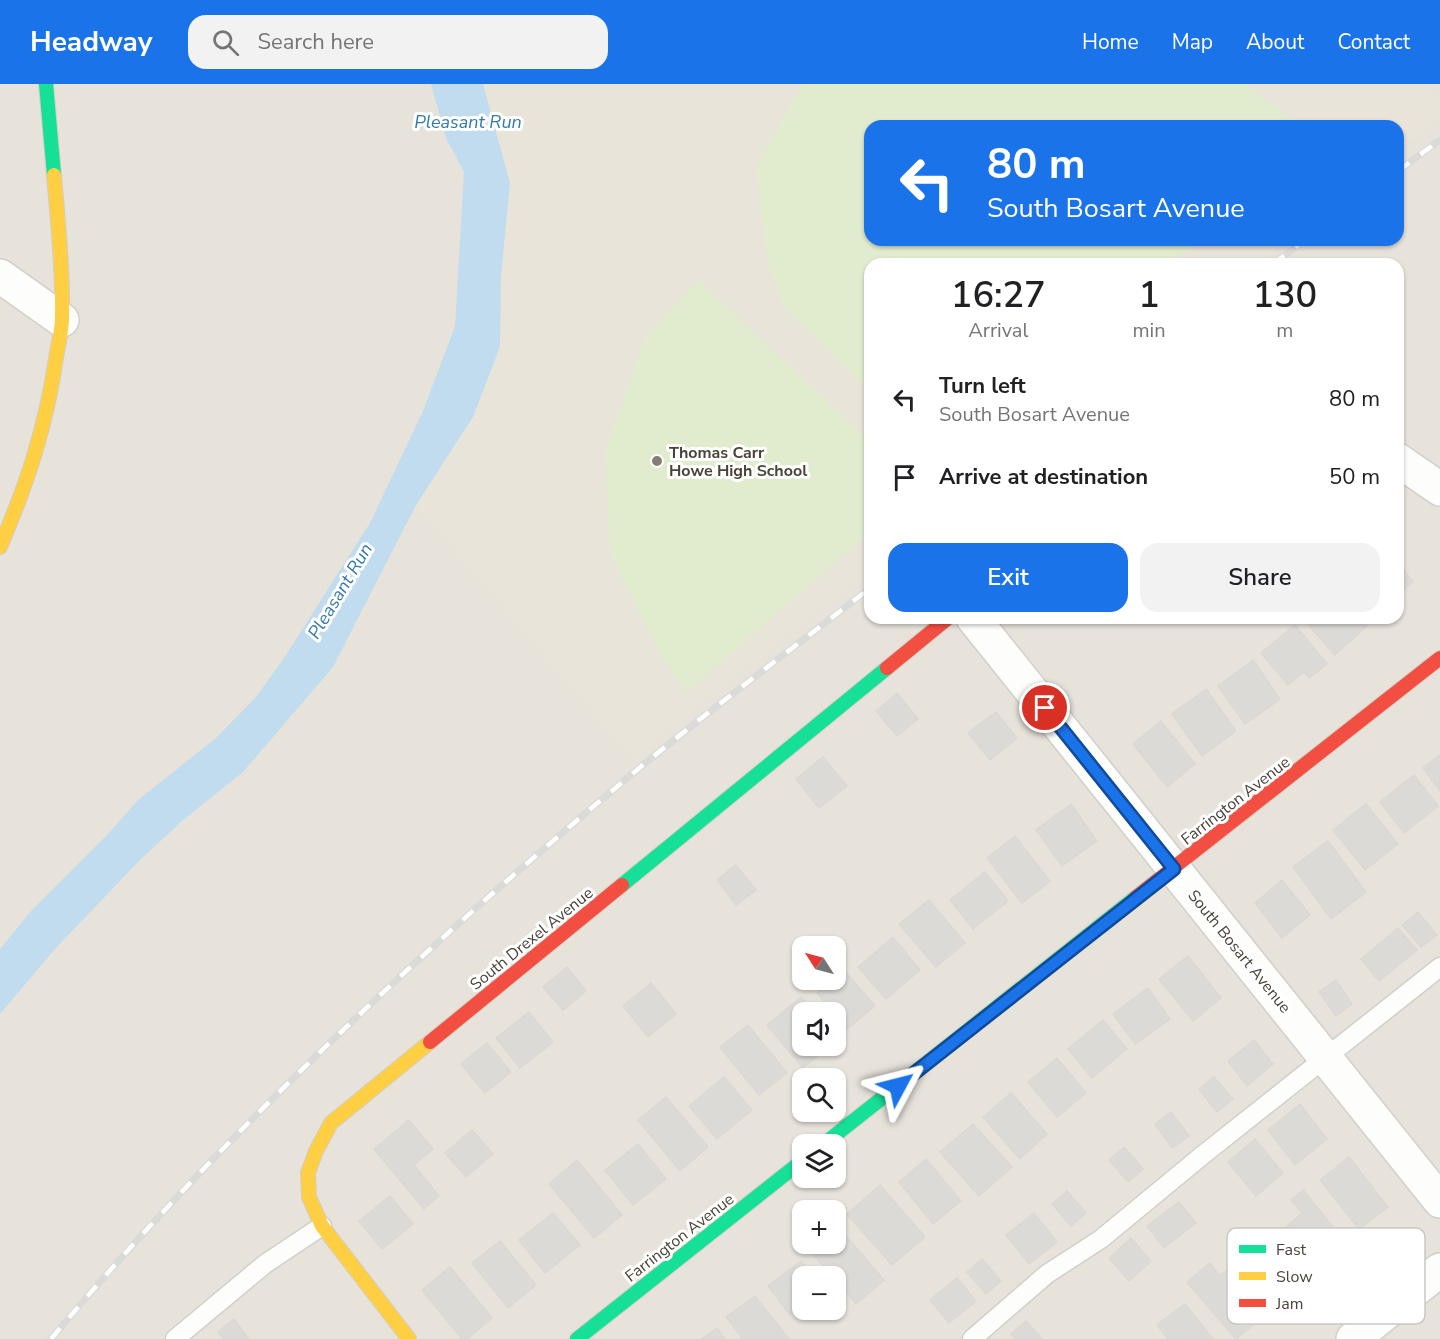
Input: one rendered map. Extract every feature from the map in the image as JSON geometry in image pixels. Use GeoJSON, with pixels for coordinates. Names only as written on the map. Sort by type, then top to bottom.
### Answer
{"type":"FeatureCollection","features":[{"type":"Feature","properties":{"kind":"street"},"geometry":{"type":"LineString","coordinates":[[0,547],[23,494],[36,455],[51,388],[62,320],[61,252],[46,84]]}},
{"type":"Feature","properties":{"kind":"street"},"geometry":{"type":"LineString","coordinates":[[0,276],[62,320]]}},
{"type":"Feature","properties":{"kind":"street"},"geometry":{"type":"LineString","coordinates":[[1404,464],[1440,489]]}},
{"type":"Feature","properties":{"kind":"street","name":"South Drexel Avenue"},"geometry":{"type":"LineString","coordinates":[[409,1339],[322,1226],[311,1206],[306,1178],[317,1149],[331,1123],[941,624]]}},
{"type":"Feature","properties":{"kind":"street","name":"South Bosart Avenue"},"geometry":{"type":"LineString","coordinates":[[978,624],[1440,1201]]}},
{"type":"Feature","properties":{"kind":"street","name":"Farrington Avenue"},"geometry":{"type":"LineString","coordinates":[[837,1134],[1440,658]]}},
{"type":"Feature","properties":{"kind":"street","name":"Farrington Avenue"},"geometry":{"type":"LineString","coordinates":[[577,1339],[792,1169]]}},
{"type":"Feature","properties":{"kind":"street"},"geometry":{"type":"LineString","coordinates":[[1425,1282],[1440,1270]]}},
{"type":"Feature","properties":{"kind":"street"},"geometry":{"type":"LineString","coordinates":[[1353,1339],[1372,1324]]}},
{"type":"Feature","properties":{"kind":"lane"},"geometry":{"type":"LineString","coordinates":[[972,1339],[1047,1274],[1101,1239],[1204,1154],[1440,967]]}},
{"type":"Feature","properties":{"kind":"lane"},"geometry":{"type":"LineString","coordinates":[[176,1339],[265,1264],[322,1226]]}},
{"type":"Feature","properties":{"kind":"shaded area"},"geometry":{"type":"Polygon","coordinates":[[[0,84],[1440,84],[1440,1339],[0,1339],[0,84]]]}},
{"type":"Feature","properties":{"kind":"shaded area","name":"Thomas Carr Howe High School"},"geometry":{"type":"Polygon","coordinates":[[[483,84],[1420,84],[1440,102],[1440,118],[1404,146],[1404,120],[864,120],[864,246],[1278,246],[1264,258],[864,258],[864,576],[632,760],[416,505],[473,417],[500,347],[501,276],[510,183],[483,84]]]}},
{"type":"Feature","properties":{"kind":"green space"},"geometry":{"type":"Polygon","coordinates":[[[802,84],[1245,84],[1293,120],[864,120],[864,246],[1192,246],[1177,258],[864,258],[864,386],[783,307],[767,261],[756,167],[802,84]]]}},
{"type":"Feature","properties":{"kind":"green space"},"geometry":{"type":"Polygon","coordinates":[[[697,279],[864,435],[864,537],[687,692],[660,656],[610,554],[605,451],[644,339],[697,279]]]}},
{"type":"Feature","properties":{"kind":"water","name":"Pleasant Run"},"geometry":{"type":"Polygon","coordinates":[[[431,84],[483,84],[510,183],[501,276],[500,347],[473,417],[416,505],[333,667],[243,772],[182,821],[139,861],[55,949],[0,1014],[0,949],[32,910],[107,835],[138,800],[216,738],[256,697],[284,658],[370,523],[423,411],[455,326],[464,172],[446,138],[431,84]]]}},
{"type":"Feature","properties":{"kind":"building"},"geometry":{"type":"Polygon","coordinates":[[[1404,571],[1413,582],[1404,589],[1404,571]]]}},
{"type":"Feature","properties":{"kind":"building"},"geometry":{"type":"Polygon","coordinates":[[[1308,624],[1365,624],[1367,626],[1335,655],[1308,624]]]}},
{"type":"Feature","properties":{"kind":"building"},"geometry":{"type":"Polygon","coordinates":[[[1295,625],[1327,664],[1309,678],[1304,672],[1288,685],[1261,653],[1295,625]]]}},
{"type":"Feature","properties":{"kind":"building"},"geometry":{"type":"Polygon","coordinates":[[[1253,660],[1280,699],[1245,724],[1218,686],[1253,660]]]}},
{"type":"Feature","properties":{"kind":"building"},"geometry":{"type":"Polygon","coordinates":[[[1206,689],[1236,731],[1202,756],[1172,714],[1206,689]]]}},
{"type":"Feature","properties":{"kind":"building"},"geometry":{"type":"Polygon","coordinates":[[[897,693],[918,719],[897,736],[876,711],[897,693]]]}},
{"type":"Feature","properties":{"kind":"building"},"geometry":{"type":"Polygon","coordinates":[[[996,712],[1017,738],[990,760],[968,733],[996,712]]]}},
{"type":"Feature","properties":{"kind":"building"},"geometry":{"type":"Polygon","coordinates":[[[1161,721],[1195,764],[1167,787],[1133,744],[1161,721]]]}},
{"type":"Feature","properties":{"kind":"building"},"geometry":{"type":"Polygon","coordinates":[[[1440,755],[1440,791],[1423,768],[1440,755]]]}},
{"type":"Feature","properties":{"kind":"building"},"geometry":{"type":"Polygon","coordinates":[[[823,757],[847,786],[819,808],[796,779],[823,757]]]}},
{"type":"Feature","properties":{"kind":"building"},"geometry":{"type":"Polygon","coordinates":[[[1414,775],[1438,806],[1404,833],[1380,802],[1414,775]]]}},
{"type":"Feature","properties":{"kind":"building"},"geometry":{"type":"Polygon","coordinates":[[[1071,804],[1097,841],[1062,866],[1036,830],[1071,804]]]}},
{"type":"Feature","properties":{"kind":"building"},"geometry":{"type":"Polygon","coordinates":[[[1366,804],[1398,844],[1365,870],[1333,830],[1366,804]]]}},
{"type":"Feature","properties":{"kind":"building"},"geometry":{"type":"Polygon","coordinates":[[[1015,836],[1050,881],[1022,903],[987,858],[1015,836]]]}},
{"type":"Feature","properties":{"kind":"building"},"geometry":{"type":"Polygon","coordinates":[[[1328,841],[1366,892],[1331,919],[1293,867],[1328,841]]]}},
{"type":"Feature","properties":{"kind":"building"},"geometry":{"type":"Polygon","coordinates":[[[736,865],[756,890],[736,905],[717,880],[736,865]]]}},
{"type":"Feature","properties":{"kind":"building"},"geometry":{"type":"Polygon","coordinates":[[[985,872],[1008,901],[973,929],[950,900],[985,872]]]}},
{"type":"Feature","properties":{"kind":"building"},"geometry":{"type":"Polygon","coordinates":[[[1282,880],[1310,915],[1282,938],[1255,903],[1282,880]]]}},
{"type":"Feature","properties":{"kind":"building"},"geometry":{"type":"Polygon","coordinates":[[[929,900],[965,943],[936,967],[899,924],[929,900]]]}},
{"type":"Feature","properties":{"kind":"building"},"geometry":{"type":"Polygon","coordinates":[[[1418,912],[1437,935],[1421,947],[1402,925],[1418,912]]]}},
{"type":"Feature","properties":{"kind":"building"},"geometry":{"type":"Polygon","coordinates":[[[1398,928],[1417,950],[1379,981],[1361,959],[1398,928]]]}},
{"type":"Feature","properties":{"kind":"building"},"geometry":{"type":"Polygon","coordinates":[[[893,937],[920,970],[886,999],[858,967],[893,937]]]}},
{"type":"Feature","properties":{"kind":"building"},"geometry":{"type":"Polygon","coordinates":[[[1188,956],[1221,998],[1193,1021],[1159,979],[1188,956]]]}},
{"type":"Feature","properties":{"kind":"building"},"geometry":{"type":"Polygon","coordinates":[[[567,967],[586,991],[563,1010],[543,987],[567,967]]]}},
{"type":"Feature","properties":{"kind":"building"},"geometry":{"type":"Polygon","coordinates":[[[846,972],[875,1006],[847,1029],[846,1002],[825,1002],[817,993],[821,990],[846,990],[846,972]]]}},
{"type":"Feature","properties":{"kind":"building"},"geometry":{"type":"Polygon","coordinates":[[[1336,980],[1352,1004],[1336,1016],[1319,992],[1336,980]]]}},
{"type":"Feature","properties":{"kind":"building"},"geometry":{"type":"Polygon","coordinates":[[[651,983],[676,1014],[648,1037],[623,1006],[651,983]]]}},
{"type":"Feature","properties":{"kind":"building"},"geometry":{"type":"Polygon","coordinates":[[[1148,988],[1170,1019],[1135,1044],[1113,1014],[1148,988]]]}},
{"type":"Feature","properties":{"kind":"building"},"geometry":{"type":"Polygon","coordinates":[[[801,997],[805,1002],[795,1002],[801,997]]]}},
{"type":"Feature","properties":{"kind":"building"},"geometry":{"type":"Polygon","coordinates":[[[792,1004],[792,1055],[767,1025],[792,1004]]]}},
{"type":"Feature","properties":{"kind":"building"},"geometry":{"type":"Polygon","coordinates":[[[529,1012],[553,1042],[520,1068],[496,1038],[529,1012]]]}},
{"type":"Feature","properties":{"kind":"building"},"geometry":{"type":"Polygon","coordinates":[[[1103,1020],[1127,1049],[1092,1078],[1068,1049],[1103,1020]]]}},
{"type":"Feature","properties":{"kind":"building"},"geometry":{"type":"Polygon","coordinates":[[[748,1025],[787,1073],[759,1095],[720,1047],[748,1025]]]}},
{"type":"Feature","properties":{"kind":"building"},"geometry":{"type":"Polygon","coordinates":[[[1254,1040],[1273,1064],[1247,1086],[1228,1061],[1254,1040]]]}},
{"type":"Feature","properties":{"kind":"building"},"geometry":{"type":"Polygon","coordinates":[[[487,1043],[511,1072],[485,1093],[461,1064],[487,1043]]]}},
{"type":"Feature","properties":{"kind":"building"},"geometry":{"type":"Polygon","coordinates":[[[793,1056],[818,1056],[803,1068],[793,1056]]]}},
{"type":"Feature","properties":{"kind":"building"},"geometry":{"type":"Polygon","coordinates":[[[1057,1058],[1086,1093],[1057,1117],[1028,1082],[1057,1058]]]}},
{"type":"Feature","properties":{"kind":"building"},"geometry":{"type":"Polygon","coordinates":[[[724,1077],[752,1110],[717,1139],[689,1106],[724,1077]]]}},
{"type":"Feature","properties":{"kind":"building"},"geometry":{"type":"Polygon","coordinates":[[[1214,1077],[1233,1099],[1217,1112],[1199,1089],[1214,1077]]]}},
{"type":"Feature","properties":{"kind":"building"},"geometry":{"type":"Polygon","coordinates":[[[1011,1093],[1047,1134],[1020,1159],[983,1117],[1011,1093]]]}},
{"type":"Feature","properties":{"kind":"building"},"geometry":{"type":"Polygon","coordinates":[[[666,1097],[708,1147],[680,1171],[638,1120],[666,1097]]]}},
{"type":"Feature","properties":{"kind":"building"},"geometry":{"type":"Polygon","coordinates":[[[1300,1104],[1327,1139],[1295,1165],[1268,1130],[1300,1104]]]}},
{"type":"Feature","properties":{"kind":"building"},"geometry":{"type":"Polygon","coordinates":[[[1171,1112],[1189,1136],[1172,1148],[1155,1124],[1171,1112]]]}},
{"type":"Feature","properties":{"kind":"building"},"geometry":{"type":"Polygon","coordinates":[[[409,1120],[433,1149],[414,1165],[439,1196],[424,1209],[374,1149],[409,1120]]]}},
{"type":"Feature","properties":{"kind":"building"},"geometry":{"type":"Polygon","coordinates":[[[973,1124],[1012,1167],[979,1196],[940,1152],[973,1124]]]}},
{"type":"Feature","properties":{"kind":"building"},"geometry":{"type":"Polygon","coordinates":[[[472,1130],[493,1154],[466,1177],[445,1153],[472,1130]]]}},
{"type":"Feature","properties":{"kind":"building"},"geometry":{"type":"Polygon","coordinates":[[[1255,1139],[1283,1173],[1256,1196],[1228,1162],[1255,1139]]]}},
{"type":"Feature","properties":{"kind":"building"},"geometry":{"type":"Polygon","coordinates":[[[638,1144],[666,1179],[633,1205],[605,1170],[638,1144]]]}},
{"type":"Feature","properties":{"kind":"building"},"geometry":{"type":"Polygon","coordinates":[[[1124,1147],[1143,1169],[1128,1182],[1109,1160],[1124,1147]]]}},
{"type":"Feature","properties":{"kind":"building"},"geometry":{"type":"Polygon","coordinates":[[[1349,1157],[1388,1207],[1358,1228],[1320,1180],[1349,1157]]]}},
{"type":"Feature","properties":{"kind":"building"},"geometry":{"type":"Polygon","coordinates":[[[926,1159],[961,1201],[933,1224],[899,1182],[926,1159]]]}},
{"type":"Feature","properties":{"kind":"building"},"geometry":{"type":"Polygon","coordinates":[[[577,1160],[622,1215],[594,1238],[549,1184],[577,1160]]]}},
{"type":"Feature","properties":{"kind":"building"},"geometry":{"type":"Polygon","coordinates":[[[880,1185],[925,1237],[892,1265],[847,1214],[880,1185]]]}},
{"type":"Feature","properties":{"kind":"building"},"geometry":{"type":"Polygon","coordinates":[[[1303,1190],[1334,1228],[1287,1228],[1302,1213],[1291,1200],[1303,1190]]]}},
{"type":"Feature","properties":{"kind":"building"},"geometry":{"type":"Polygon","coordinates":[[[1067,1191],[1086,1213],[1071,1226],[1052,1204],[1067,1191]]]}},
{"type":"Feature","properties":{"kind":"building"},"geometry":{"type":"Polygon","coordinates":[[[390,1196],[413,1224],[382,1249],[359,1221],[390,1196]]]}},
{"type":"Feature","properties":{"kind":"building"},"geometry":{"type":"Polygon","coordinates":[[[1179,1202],[1196,1223],[1164,1248],[1147,1226],[1179,1202]]]}},
{"type":"Feature","properties":{"kind":"building"},"geometry":{"type":"Polygon","coordinates":[[[553,1213],[580,1245],[545,1273],[519,1240],[553,1213]]]}},
{"type":"Feature","properties":{"kind":"building"},"geometry":{"type":"Polygon","coordinates":[[[1034,1213],[1057,1242],[1029,1264],[1006,1235],[1034,1213]]]}},
{"type":"Feature","properties":{"kind":"building"},"geometry":{"type":"Polygon","coordinates":[[[846,1236],[884,1280],[856,1304],[846,1292],[846,1266],[823,1266],[813,1254],[846,1254],[846,1236]]]}},
{"type":"Feature","properties":{"kind":"building"},"geometry":{"type":"Polygon","coordinates":[[[1131,1238],[1151,1261],[1129,1281],[1109,1258],[1131,1238]]]}},
{"type":"Feature","properties":{"kind":"building"},"geometry":{"type":"Polygon","coordinates":[[[500,1241],[536,1285],[508,1308],[472,1263],[500,1241]]]}},
{"type":"Feature","properties":{"kind":"building"},"geometry":{"type":"Polygon","coordinates":[[[982,1259],[1001,1281],[986,1294],[967,1272],[982,1259]]]}},
{"type":"Feature","properties":{"kind":"building"},"geometry":{"type":"Polygon","coordinates":[[[801,1261],[805,1266],[794,1266],[801,1261]]]}},
{"type":"Feature","properties":{"kind":"building"},"geometry":{"type":"Polygon","coordinates":[[[1210,1263],[1220,1276],[1227,1270],[1227,1324],[1254,1324],[1236,1339],[1187,1282],[1210,1263]]]}},
{"type":"Feature","properties":{"kind":"building"},"geometry":{"type":"Polygon","coordinates":[[[450,1267],[492,1318],[467,1339],[462,1339],[422,1290],[450,1267]]]}},
{"type":"Feature","properties":{"kind":"building"},"geometry":{"type":"Polygon","coordinates":[[[792,1268],[792,1314],[790,1315],[768,1286],[792,1268]]]}},
{"type":"Feature","properties":{"kind":"building"},"geometry":{"type":"Polygon","coordinates":[[[957,1278],[976,1301],[949,1323],[930,1300],[957,1278]]]}},
{"type":"Feature","properties":{"kind":"building"},"geometry":{"type":"Polygon","coordinates":[[[755,1296],[789,1339],[743,1339],[726,1317],[755,1296]]]}},
{"type":"Feature","properties":{"kind":"building"},"geometry":{"type":"Polygon","coordinates":[[[1185,1304],[1213,1339],[1168,1339],[1157,1325],[1185,1304]]]}},
{"type":"Feature","properties":{"kind":"building"},"geometry":{"type":"Polygon","coordinates":[[[234,1319],[249,1339],[224,1339],[218,1332],[234,1319]]]}},
{"type":"Feature","properties":{"kind":"building"},"geometry":{"type":"Polygon","coordinates":[[[1026,1321],[1042,1339],[1015,1339],[1011,1334],[1026,1321]]]}},
{"type":"Feature","properties":{"kind":"building"},"geometry":{"type":"Polygon","coordinates":[[[717,1328],[725,1339],[702,1339],[717,1328]]]}},
{"type":"Feature","properties":{"kind":"railway"},"geometry":{"type":"LineString","coordinates":[[1404,167],[1440,140]]}},
{"type":"Feature","properties":{"kind":"railway"},"geometry":{"type":"LineString","coordinates":[[1281,258],[1297,246]]}},
{"type":"Feature","properties":{"kind":"railway"},"geometry":{"type":"LineString","coordinates":[[51,1339],[186,1187],[329,1043],[403,974],[478,906],[632,774],[864,593]]}},
{"type":"Feature","properties":{"kind":"traffic: fast"},"geometry":{"type":"LineString","coordinates":[[46,84],[54,175]]}},
{"type":"Feature","properties":{"kind":"traffic: fast"},"geometry":{"type":"LineString","coordinates":[[622,885],[887,668]]}},
{"type":"Feature","properties":{"kind":"traffic: fast"},"geometry":{"type":"LineString","coordinates":[[837,1134],[1135,898]]}},
{"type":"Feature","properties":{"kind":"traffic: fast"},"geometry":{"type":"LineString","coordinates":[[577,1339],[792,1169]]}},
{"type":"Feature","properties":{"kind":"traffic: slow"},"geometry":{"type":"LineString","coordinates":[[0,547],[19,501],[41,432],[61,333],[62,282],[54,175]]}},
{"type":"Feature","properties":{"kind":"traffic: slow"},"geometry":{"type":"LineString","coordinates":[[409,1339],[322,1226],[309,1197],[308,1173],[316,1151],[331,1123],[430,1042]]}},
{"type":"Feature","properties":{"kind":"traffic: jam"},"geometry":{"type":"LineString","coordinates":[[887,668],[941,624]]}},
{"type":"Feature","properties":{"kind":"traffic: jam"},"geometry":{"type":"LineString","coordinates":[[1135,898],[1440,658]]}},
{"type":"Feature","properties":{"kind":"traffic: jam"},"geometry":{"type":"LineString","coordinates":[[430,1042],[622,885]]}},
{"type":"Feature","properties":{"kind":"place","name":"Thomas Carr Howe High School"},"geometry":{"type":"Point","coordinates":[657,461]}},
{"type":"Feature","properties":{"kind":"route"},"geometry":{"type":"LineString","coordinates":[[898,1086],[1174,869],[1045,708]]}}]}
